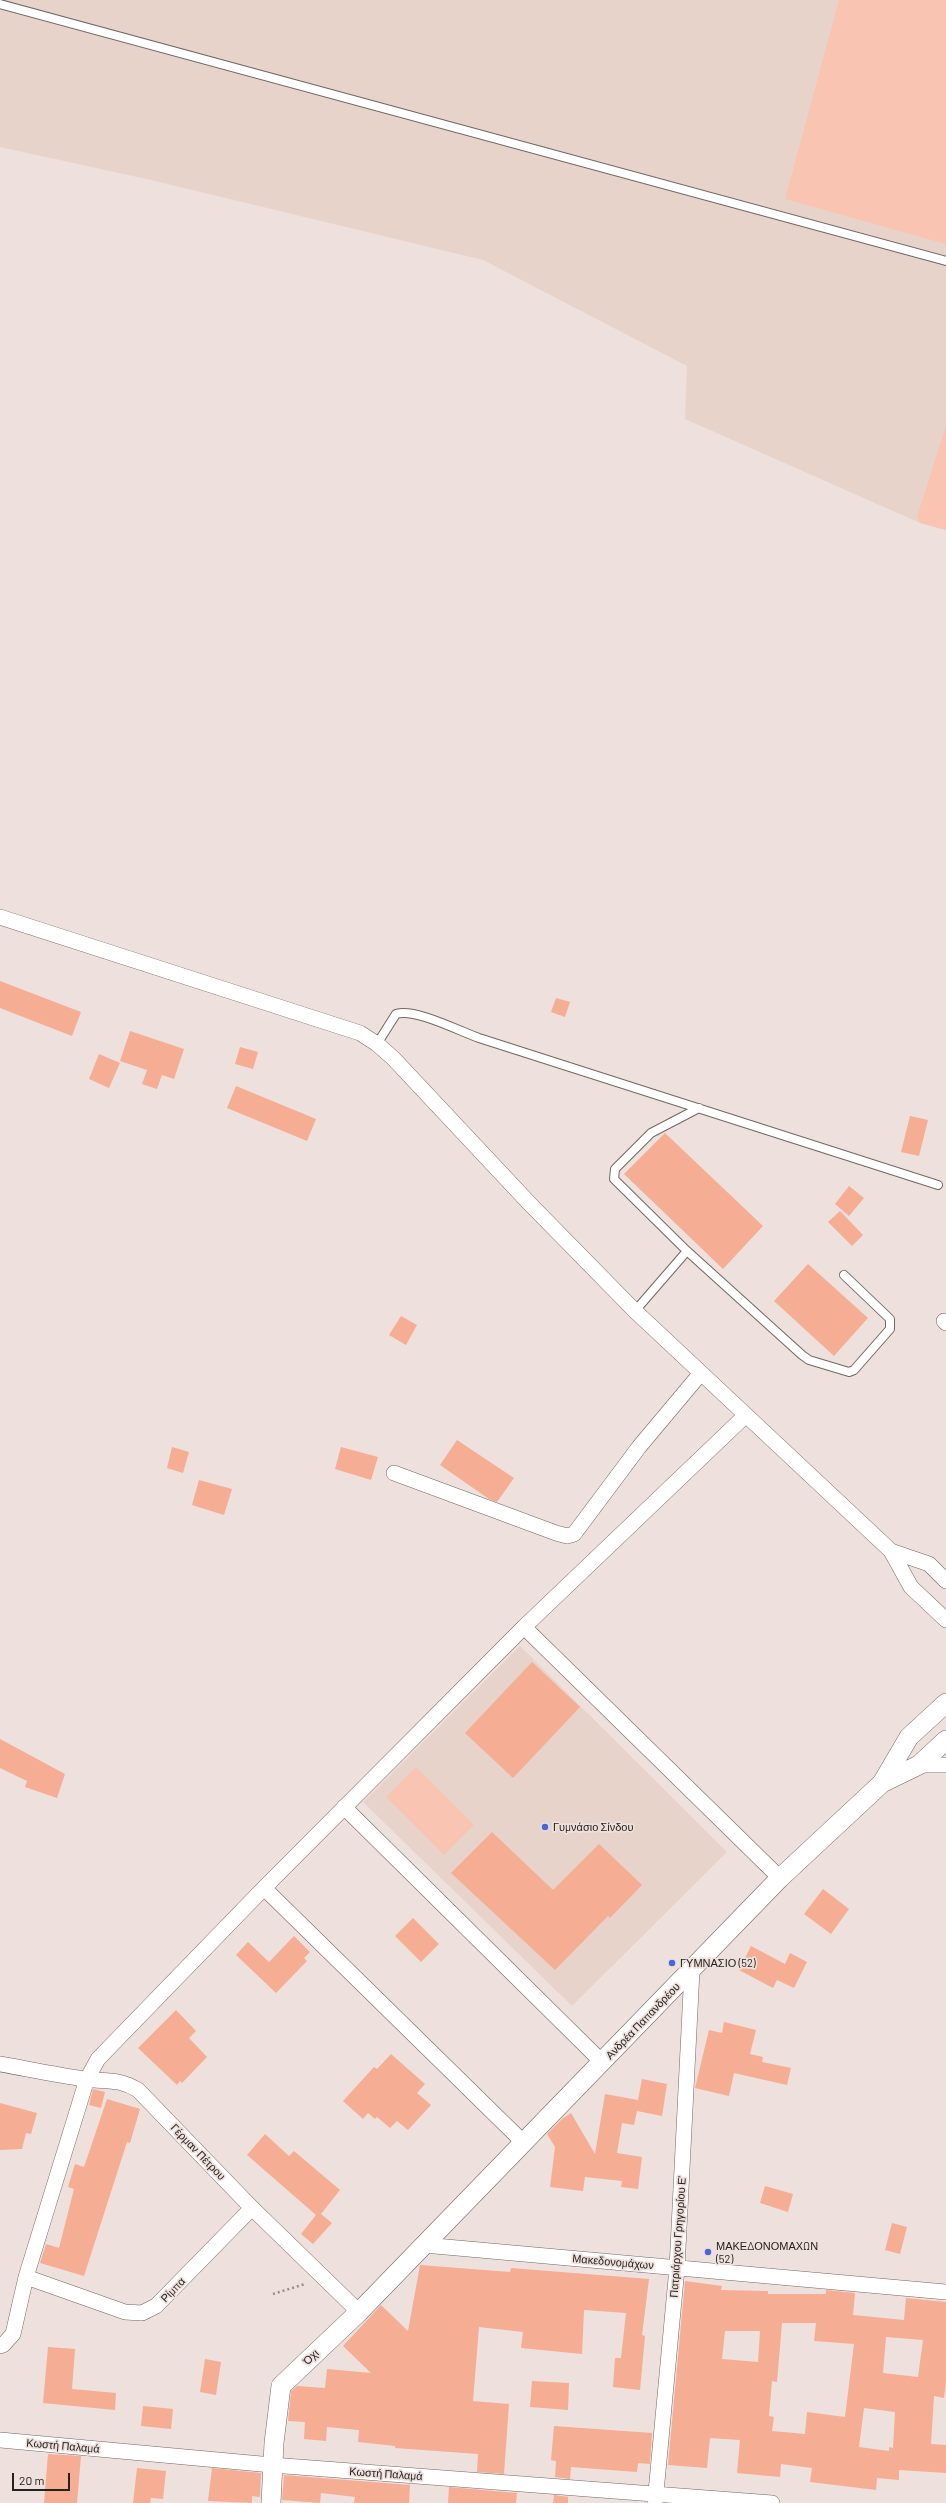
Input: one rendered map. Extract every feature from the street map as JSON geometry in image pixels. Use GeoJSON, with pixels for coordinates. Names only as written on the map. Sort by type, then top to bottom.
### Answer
{"type":"FeatureCollection","features":[{"type":"Feature","properties":{"kind":"street"},"geometry":{"type":"LineString","coordinates":[[0,917],[360,1033],[377,1044],[393,1058],[529,1203],[635,1311],[745,1416],[891,1551],[911,1587],[946,1620]]}},
{"type":"Feature","properties":{"kind":"street"},"geometry":{"type":"LineString","coordinates":[[394,1473],[556,1533],[566,1536],[574,1534],[639,1446],[701,1373]]}},
{"type":"Feature","properties":{"kind":"street"},"geometry":{"type":"LineString","coordinates":[[2,2345],[13,2334],[26,2277],[87,2079],[98,2059],[264,1888],[524,1627],[745,1416]]}},
{"type":"Feature","properties":{"kind":"street"},"geometry":{"type":"LineString","coordinates":[[891,1551],[929,1564],[946,1581]]}},
{"type":"Feature","properties":{"kind":"street"},"geometry":{"type":"LineString","coordinates":[[524,1627],[780,1878]]}},
{"type":"Feature","properties":{"kind":"street","name":"Ανδρέα Παπανδρέου"},"geometry":{"type":"LineString","coordinates":[[882,1783],[908,1737],[946,1703]]}},
{"type":"Feature","properties":{"kind":"street","name":"Ανδρέα Παπανδρέου"},"geometry":{"type":"LineString","coordinates":[[424,2245],[780,1878],[882,1783],[919,1764],[946,1740]]}},
{"type":"Feature","properties":{"kind":"street"},"geometry":{"type":"LineString","coordinates":[[919,1764],[946,1765]]}},
{"type":"Feature","properties":{"kind":"street"},"geometry":{"type":"LineString","coordinates":[[344,1807],[602,2062]]}},
{"type":"Feature","properties":{"kind":"street"},"geometry":{"type":"LineString","coordinates":[[264,1888],[524,2143]]}},
{"type":"Feature","properties":{"kind":"street","name":"Πατριάρχου Γρηγορίου Ε'"},"geometry":{"type":"LineString","coordinates":[[655,2498],[677,2268],[692,1970]]}},
{"type":"Feature","properties":{"kind":"street","name":"Γέρμαν Πέτρου"},"geometry":{"type":"LineString","coordinates":[[0,2064],[87,2079],[109,2079],[126,2083],[138,2090],[252,2208],[325,2277],[359,2312]]}},
{"type":"Feature","properties":{"kind":"street","name":"Ρίμπα"},"geometry":{"type":"LineString","coordinates":[[26,2277],[125,2312],[142,2313],[156,2306],[252,2208]]}},
{"type":"Feature","properties":{"kind":"street","name":"Μακεδονομάχων"},"geometry":{"type":"LineString","coordinates":[[424,2245],[946,2292]]}},
{"type":"Feature","properties":{"kind":"street","name":"Όχι"},"geometry":{"type":"LineString","coordinates":[[271,2503],[272,2465],[282,2386],[359,2312],[424,2245]]}},
{"type":"Feature","properties":{"kind":"street","name":"Κωστή Παλαμά"},"geometry":{"type":"LineString","coordinates":[[0,2440],[655,2498],[772,2503]]}},
{"type":"Feature","properties":{"kind":"lane"},"geometry":{"type":"LineString","coordinates":[[0,4],[946,261]]}},
{"type":"Feature","properties":{"kind":"lane"},"geometry":{"type":"LineString","coordinates":[[377,1044],[396,1014],[404,1012],[479,1038],[938,1185]]}},
{"type":"Feature","properties":{"kind":"lane"},"geometry":{"type":"LineString","coordinates":[[699,1108],[651,1133],[615,1169],[613,1174],[614,1179],[687,1251],[802,1355],[809,1360],[849,1372],[854,1370],[890,1329],[891,1325],[890,1319],[844,1275]]}},
{"type":"Feature","properties":{"kind":"lane"},"geometry":{"type":"LineString","coordinates":[[635,1311],[687,1251]]}},
{"type":"Feature","properties":{"kind":"path"},"geometry":{"type":"LineString","coordinates":[[273,2294],[325,2277]]}},
{"type":"Feature","properties":{"kind":"shaded area"},"geometry":{"type":"Polygon","coordinates":[[[0,0],[946,0],[946,530],[920,523],[685,419],[687,366],[483,260],[151,180],[0,147],[0,0]]]}},
{"type":"Feature","properties":{"kind":"shaded area"},"geometry":{"type":"Polygon","coordinates":[[[839,0],[946,0],[946,244],[785,199],[839,0]]]}},
{"type":"Feature","properties":{"kind":"shaded area"},"geometry":{"type":"Polygon","coordinates":[[[946,426],[946,530],[920,523],[917,517],[946,426]]]}},
{"type":"Feature","properties":{"kind":"shaded area","name":"Γυμνάσιο Σίνδου"},"geometry":{"type":"Polygon","coordinates":[[[520,1646],[727,1852],[572,2006],[363,1802],[520,1646]]]}},
{"type":"Feature","properties":{"kind":"shaded area"},"geometry":{"type":"Polygon","coordinates":[[[416,1767],[474,1825],[444,1855],[386,1797],[416,1767]]]}},
{"type":"Feature","properties":{"kind":"building"},"geometry":{"type":"Polygon","coordinates":[[[0,981],[81,1012],[72,1036],[0,1008],[0,981]]]}},
{"type":"Feature","properties":{"kind":"building"},"geometry":{"type":"Polygon","coordinates":[[[556,998],[570,1002],[565,1017],[551,1012],[556,998]]]}},
{"type":"Feature","properties":{"kind":"building"},"geometry":{"type":"Polygon","coordinates":[[[130,1031],[184,1049],[174,1079],[162,1075],[157,1089],[142,1084],[147,1070],[120,1061],[130,1031]]]}},
{"type":"Feature","properties":{"kind":"building"},"geometry":{"type":"Polygon","coordinates":[[[240,1047],[258,1052],[253,1069],[235,1064],[240,1047]]]}},
{"type":"Feature","properties":{"kind":"building"},"geometry":{"type":"Polygon","coordinates":[[[99,1054],[120,1063],[109,1088],[89,1079],[99,1054]]]}},
{"type":"Feature","properties":{"kind":"building"},"geometry":{"type":"Polygon","coordinates":[[[236,1086],[316,1119],[307,1141],[227,1108],[236,1086]]]}},
{"type":"Feature","properties":{"kind":"building"},"geometry":{"type":"Polygon","coordinates":[[[910,1116],[928,1120],[919,1156],[901,1152],[910,1116]]]}},
{"type":"Feature","properties":{"kind":"building"},"geometry":{"type":"Polygon","coordinates":[[[665,1133],[763,1226],[723,1269],[624,1174],[665,1133]]]}},
{"type":"Feature","properties":{"kind":"building"},"geometry":{"type":"Polygon","coordinates":[[[849,1186],[864,1198],[849,1216],[835,1204],[849,1186]]]}},
{"type":"Feature","properties":{"kind":"building"},"geometry":{"type":"Polygon","coordinates":[[[840,1211],[863,1235],[852,1246],[828,1222],[840,1211]]]}},
{"type":"Feature","properties":{"kind":"building"},"geometry":{"type":"Polygon","coordinates":[[[808,1264],[868,1318],[834,1356],[774,1301],[808,1264]]]}},
{"type":"Feature","properties":{"kind":"building"},"geometry":{"type":"Polygon","coordinates":[[[401,1316],[417,1325],[406,1345],[389,1335],[401,1316]]]}},
{"type":"Feature","properties":{"kind":"building"},"geometry":{"type":"Polygon","coordinates":[[[457,1440],[514,1478],[497,1502],[489,1499],[440,1465],[457,1440]]]}},
{"type":"Feature","properties":{"kind":"building"},"geometry":{"type":"Polygon","coordinates":[[[172,1447],[189,1452],[183,1473],[167,1468],[172,1447]]]}},
{"type":"Feature","properties":{"kind":"building"},"geometry":{"type":"Polygon","coordinates":[[[341,1447],[378,1457],[371,1480],[335,1469],[341,1447]]]}},
{"type":"Feature","properties":{"kind":"building"},"geometry":{"type":"Polygon","coordinates":[[[199,1480],[232,1489],[224,1515],[192,1505],[199,1480]]]}},
{"type":"Feature","properties":{"kind":"building"},"geometry":{"type":"Polygon","coordinates":[[[532,1662],[580,1707],[513,1778],[465,1733],[532,1662]]]}},
{"type":"Feature","properties":{"kind":"building"},"geometry":{"type":"Polygon","coordinates":[[[0,1739],[65,1774],[57,1798],[25,1787],[27,1781],[0,1768],[0,1739]]]}},
{"type":"Feature","properties":{"kind":"building"},"geometry":{"type":"Polygon","coordinates":[[[492,1832],[553,1890],[599,1844],[642,1885],[610,1918],[608,1916],[555,1970],[451,1873],[492,1832]]]}},
{"type":"Feature","properties":{"kind":"building"},"geometry":{"type":"Polygon","coordinates":[[[823,1889],[849,1909],[831,1934],[804,1914],[823,1889]]]}},
{"type":"Feature","properties":{"kind":"building"},"geometry":{"type":"Polygon","coordinates":[[[413,1918],[439,1944],[421,1962],[395,1936],[413,1918]]]}},
{"type":"Feature","properties":{"kind":"building"},"geometry":{"type":"Polygon","coordinates":[[[294,1936],[310,1952],[304,1958],[307,1961],[276,1993],[236,1955],[248,1942],[269,1962],[294,1936]]]}},
{"type":"Feature","properties":{"kind":"building"},"geometry":{"type":"Polygon","coordinates":[[[751,1946],[785,1964],[790,1953],[807,1962],[794,1988],[777,1980],[773,1988],[739,1970],[751,1946]]]}},
{"type":"Feature","properties":{"kind":"building"},"geometry":{"type":"Polygon","coordinates":[[[176,2010],[196,2031],[189,2038],[207,2057],[182,2083],[180,2081],[177,2085],[138,2048],[176,2010]]]}},
{"type":"Feature","properties":{"kind":"building"},"geometry":{"type":"Polygon","coordinates":[[[724,2022],[756,2030],[750,2054],[763,2057],[762,2062],[791,2068],[787,2085],[734,2073],[729,2096],[695,2088],[709,2030],[722,2033],[724,2022]]]}},
{"type":"Feature","properties":{"kind":"building"},"geometry":{"type":"Polygon","coordinates":[[[391,2054],[425,2084],[417,2093],[431,2105],[408,2130],[397,2121],[390,2128],[377,2117],[375,2119],[368,2113],[363,2119],[343,2101],[374,2067],[377,2069],[391,2054]]]}},
{"type":"Feature","properties":{"kind":"building"},"geometry":{"type":"Polygon","coordinates":[[[642,2079],[667,2084],[662,2116],[637,2111],[634,2125],[622,2123],[617,2153],[642,2157],[638,2189],[621,2187],[622,2181],[585,2177],[583,2191],[550,2187],[555,2147],[547,2134],[562,2119],[571,2113],[595,2154],[605,2094],[638,2100],[642,2079]]]}},
{"type":"Feature","properties":{"kind":"building"},"geometry":{"type":"Polygon","coordinates":[[[93,2089],[105,2092],[101,2108],[89,2105],[93,2089]]]}},
{"type":"Feature","properties":{"kind":"building"},"geometry":{"type":"Polygon","coordinates":[[[107,2099],[140,2109],[130,2143],[127,2142],[84,2276],[40,2263],[46,2244],[59,2248],[74,2189],[68,2187],[75,2164],[84,2167],[107,2099]]]}},
{"type":"Feature","properties":{"kind":"building"},"geometry":{"type":"Polygon","coordinates":[[[0,2103],[37,2113],[31,2134],[26,2133],[22,2149],[0,2150],[0,2103]]]}},
{"type":"Feature","properties":{"kind":"building"},"geometry":{"type":"Polygon","coordinates":[[[265,2134],[289,2156],[294,2151],[340,2190],[321,2214],[332,2223],[313,2244],[301,2234],[316,2215],[247,2155],[265,2134]]]}},
{"type":"Feature","properties":{"kind":"building"},"geometry":{"type":"Polygon","coordinates":[[[765,2186],[793,2194],[788,2212],[760,2203],[765,2186]]]}},
{"type":"Feature","properties":{"kind":"building"},"geometry":{"type":"Polygon","coordinates":[[[892,2223],[907,2227],[900,2254],[885,2250],[892,2223]]]}},
{"type":"Feature","properties":{"kind":"building"},"geometry":{"type":"Polygon","coordinates":[[[420,2265],[510,2272],[511,2268],[649,2279],[642,2335],[645,2336],[640,2390],[613,2387],[615,2358],[621,2358],[626,2313],[584,2310],[582,2354],[521,2348],[523,2332],[479,2327],[473,2401],[509,2404],[504,2474],[477,2472],[478,2454],[395,2448],[395,2446],[358,2442],[359,2430],[327,2427],[326,2441],[304,2439],[305,2422],[288,2421],[291,2391],[297,2386],[325,2388],[327,2369],[371,2373],[343,2346],[381,2305],[408,2331],[420,2265]]]}},
{"type":"Feature","properties":{"kind":"building"},"geometry":{"type":"Polygon","coordinates":[[[685,2281],[722,2286],[721,2290],[768,2291],[768,2294],[826,2294],[826,2290],[855,2293],[853,2315],[904,2320],[906,2298],[946,2302],[946,2382],[944,2398],[934,2396],[931,2444],[946,2445],[946,2473],[899,2470],[899,2480],[877,2478],[876,2490],[810,2482],[812,2468],[781,2464],[780,2477],[737,2473],[740,2440],[710,2438],[707,2468],[668,2465],[685,2281]],[[782,2323],[777,2382],[772,2381],[769,2416],[774,2417],[772,2431],[805,2434],[807,2412],[845,2417],[854,2344],[814,2341],[816,2323],[782,2323]],[[725,2331],[722,2359],[758,2362],[760,2331],[725,2331]],[[886,2337],[883,2373],[918,2377],[923,2340],[886,2337]],[[864,2408],[859,2447],[889,2451],[889,2447],[893,2448],[895,2412],[864,2408]]]}},
{"type":"Feature","properties":{"kind":"building"},"geometry":{"type":"Polygon","coordinates":[[[48,2347],[75,2349],[72,2389],[116,2393],[115,2410],[43,2403],[48,2347]]]}},
{"type":"Feature","properties":{"kind":"building"},"geometry":{"type":"Polygon","coordinates":[[[205,2359],[221,2362],[216,2395],[200,2392],[205,2359]]]}},
{"type":"Feature","properties":{"kind":"building"},"geometry":{"type":"Polygon","coordinates":[[[532,2381],[569,2383],[568,2410],[530,2407],[532,2381]]]}},
{"type":"Feature","properties":{"kind":"building"},"geometry":{"type":"Polygon","coordinates":[[[143,2406],[173,2409],[171,2429],[141,2426],[143,2406]]]}},
{"type":"Feature","properties":{"kind":"building"},"geometry":{"type":"Polygon","coordinates":[[[554,2426],[652,2433],[650,2464],[638,2463],[637,2472],[571,2467],[570,2479],[555,2477],[556,2461],[551,2460],[554,2426]]]}},
{"type":"Feature","properties":{"kind":"building"},"geometry":{"type":"Polygon","coordinates":[[[48,2454],[81,2456],[77,2503],[44,2503],[48,2454]]]}},
{"type":"Feature","properties":{"kind":"building"},"geometry":{"type":"Polygon","coordinates":[[[137,2468],[166,2471],[163,2499],[151,2498],[150,2503],[133,2503],[137,2468]]]}},
{"type":"Feature","properties":{"kind":"building"},"geometry":{"type":"Polygon","coordinates":[[[212,2468],[261,2473],[260,2497],[252,2496],[252,2503],[208,2501],[212,2468]]]}},
{"type":"Feature","properties":{"kind":"building"},"geometry":{"type":"Polygon","coordinates":[[[284,2475],[410,2485],[409,2503],[354,2503],[355,2497],[321,2493],[320,2503],[282,2500],[284,2475]]]}},
{"type":"Feature","properties":{"kind":"building"},"geometry":{"type":"Polygon","coordinates":[[[449,2487],[517,2493],[516,2503],[448,2503],[449,2487]]]}},
{"type":"Feature","properties":{"kind":"building"},"geometry":{"type":"Polygon","coordinates":[[[554,2495],[568,2497],[568,2503],[553,2503],[554,2495]]]}},
{"type":"Feature","properties":{"kind":"place","name":"Γυμνάσιο Σίνδου"},"geometry":{"type":"Point","coordinates":[545,1827]}},
{"type":"Feature","properties":{"kind":"place","name":"ΓΥΜΝΑΣΙΟ (52)"},"geometry":{"type":"Point","coordinates":[672,1963]}},
{"type":"Feature","properties":{"kind":"place","name":"ΜΑΚΕΔΟΝΟΜΑΧΩΝ (52)"},"geometry":{"type":"Point","coordinates":[708,2252]}}]}
